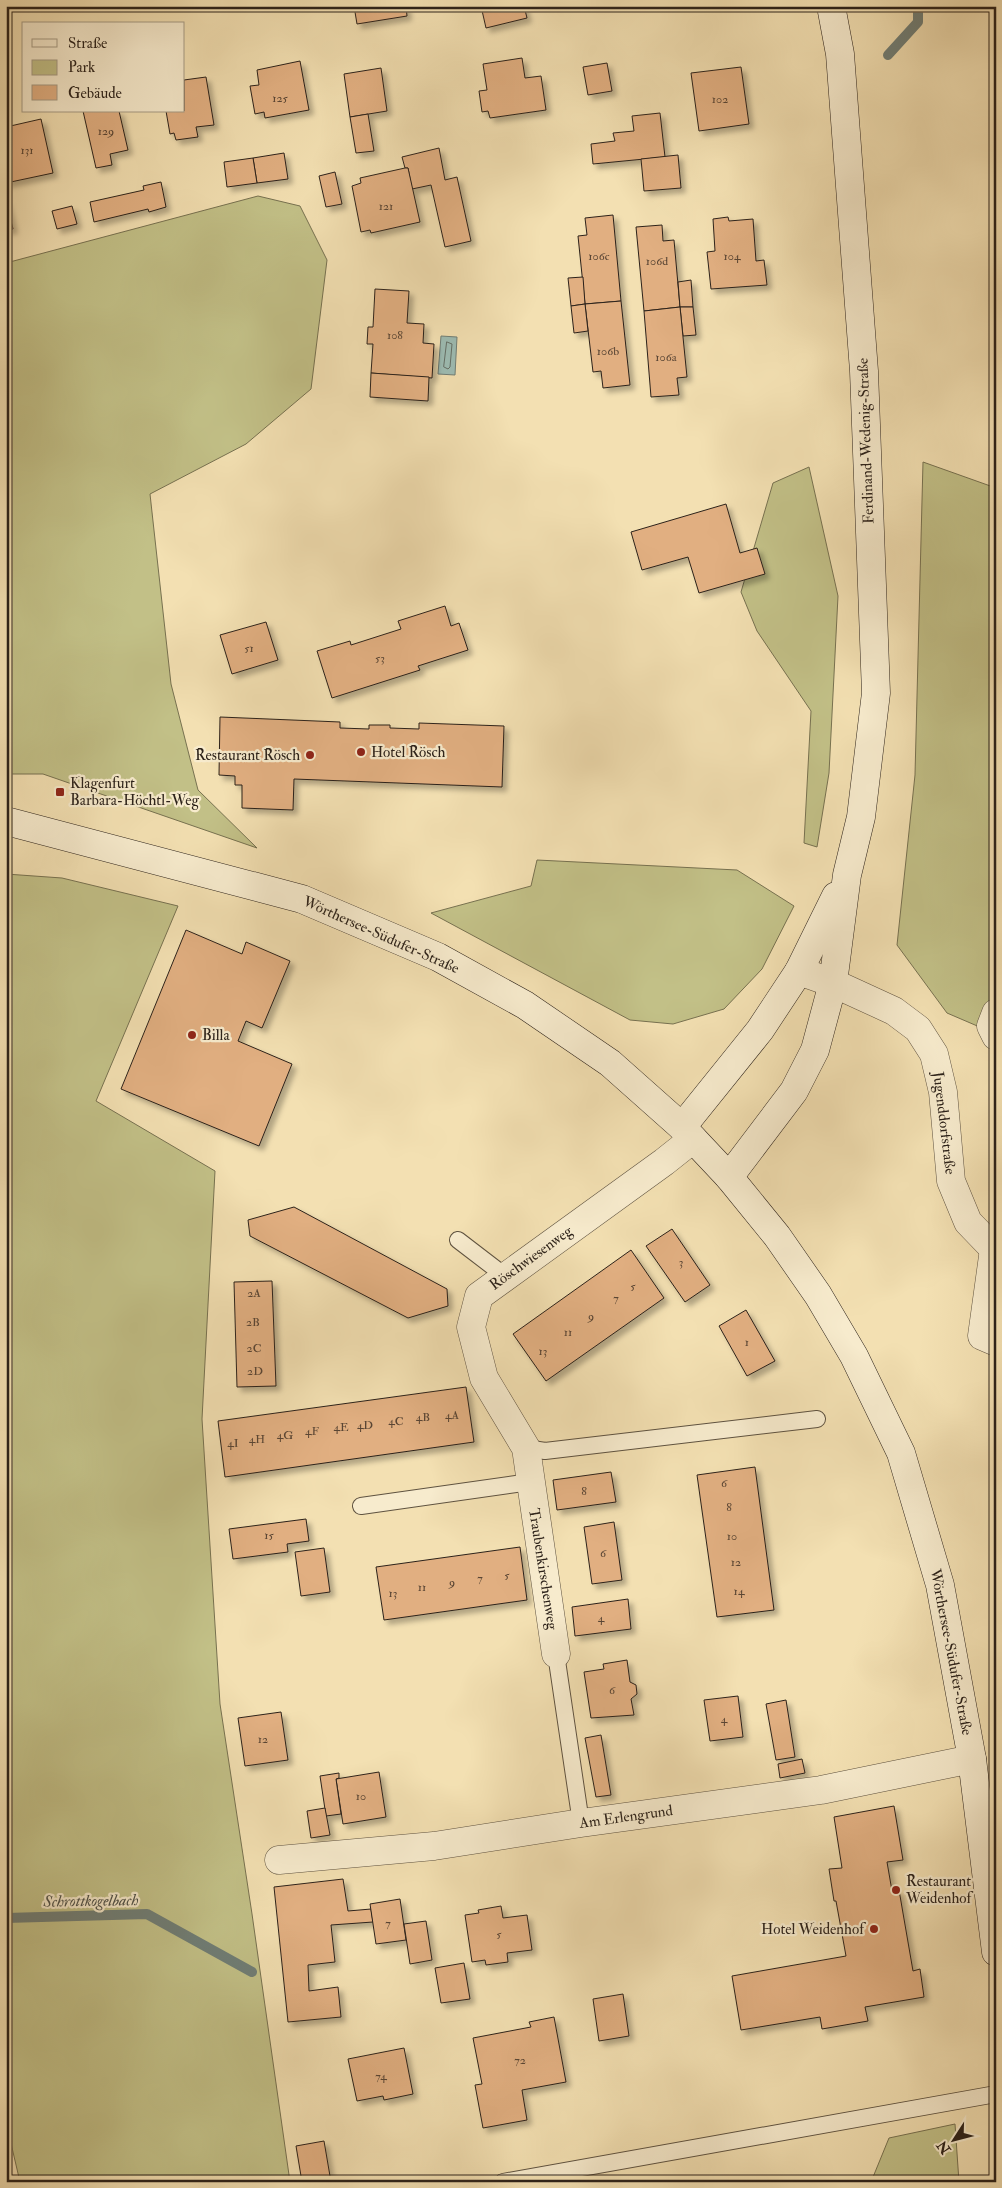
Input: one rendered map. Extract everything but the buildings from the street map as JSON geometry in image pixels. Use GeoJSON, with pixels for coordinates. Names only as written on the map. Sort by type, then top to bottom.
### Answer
{"type":"FeatureCollection","features":[{"type":"Feature","properties":{"kind":"street","name":"Ferdinand-Wedenig-Straße"},"geometry":{"type":"LineString","coordinates":[[729,1177],[794,1091],[815,1050],[832,982],[847,875],[860,817],[876,693],[863,361],[840,54],[831,6]]}},
{"type":"Feature","properties":{"kind":"street","name":"Wörthersee-Südufer-Straße"},"geometry":{"type":"LineString","coordinates":[[6,820],[302,899],[438,957],[526,1005],[610,1063],[688,1133],[729,1177],[777,1236],[818,1295],[854,1356],[901,1453],[940,1585],[972,1759],[996,1952]]}},
{"type":"Feature","properties":{"kind":"street","name":"Ferdinand-Wedenig-Straße"},"geometry":{"type":"LineString","coordinates":[[688,1133],[799,971],[847,875]]}},
{"type":"Feature","properties":{"kind":"street","name":"Jugenddorfstraße"},"geometry":{"type":"LineString","coordinates":[[799,971],[832,982],[894,1011],[918,1029],[934,1054],[943,1092],[951,1181],[968,1222],[995,1249]]}},
{"type":"Feature","properties":{"kind":"street"},"geometry":{"type":"LineString","coordinates":[[996,1013],[991,1026],[996,1036]]}},
{"type":"Feature","properties":{"kind":"street","name":"Röschwiesenweg"},"geometry":{"type":"LineString","coordinates":[[530,1482],[526,1448],[484,1378],[471,1328],[479,1296],[664,1162],[688,1133]]}},
{"type":"Feature","properties":{"kind":"street"},"geometry":{"type":"LineString","coordinates":[[995,1249],[982,1336],[996,1342]]}},
{"type":"Feature","properties":{"kind":"street","name":"Traubenkirschenweg"},"geometry":{"type":"LineString","coordinates":[[530,1482],[556,1654]]}},
{"type":"Feature","properties":{"kind":"street","name":"Am Erlengrund"},"geometry":{"type":"LineString","coordinates":[[279,1860],[434,1846],[821,1790],[972,1759]]}},
{"type":"Feature","properties":{"kind":"lane"},"geometry":{"type":"LineString","coordinates":[[458,1240],[505,1276]]}},
{"type":"Feature","properties":{"kind":"lane"},"geometry":{"type":"LineString","coordinates":[[526,1448],[545,1451],[817,1419]]}},
{"type":"Feature","properties":{"kind":"lane"},"geometry":{"type":"LineString","coordinates":[[361,1506],[530,1482]]}},
{"type":"Feature","properties":{"kind":"lane","name":"Traubenkirschenweg"},"geometry":{"type":"LineString","coordinates":[[556,1654],[581,1824]]}},
{"type":"Feature","properties":{"kind":"lane"},"geometry":{"type":"LineString","coordinates":[[503,2182],[996,2094]]}},
{"type":"Feature","properties":{"kind":"green space"},"geometry":{"type":"Polygon","coordinates":[[[258,196],[300,206],[327,260],[311,389],[246,444],[150,494],[171,684],[198,790],[257,848],[43,774],[6,774],[6,263],[258,196]]]}},
{"type":"Feature","properties":{"kind":"green space"},"geometry":{"type":"Polygon","coordinates":[[[923,462],[996,488],[996,1034],[947,1013],[897,945],[915,775],[923,462]]]}},
{"type":"Feature","properties":{"kind":"green space"},"geometry":{"type":"Polygon","coordinates":[[[809,467],[838,596],[829,773],[817,847],[804,843],[811,711],[757,631],[741,592],[773,483],[809,467]]]}},
{"type":"Feature","properties":{"kind":"green space"},"geometry":{"type":"Polygon","coordinates":[[[537,860],[737,870],[794,906],[762,969],[724,1009],[673,1024],[630,1020],[431,913],[531,886],[537,860]]]}},
{"type":"Feature","properties":{"kind":"green space"},"geometry":{"type":"Polygon","coordinates":[[[6,874],[62,878],[178,906],[96,1101],[215,1171],[202,1419],[220,1704],[290,2182],[20,2182],[6,2122],[6,874]]]}},
{"type":"Feature","properties":{"kind":"green space"},"geometry":{"type":"Polygon","coordinates":[[[955,2124],[959,2182],[871,2182],[889,2138],[955,2124]]]}},
{"type":"Feature","properties":{"kind":"water"},"geometry":{"type":"Polygon","coordinates":[[[441,336],[457,337],[455,375],[438,374],[441,336]]]}},
{"type":"Feature","properties":{"kind":"waterway"},"geometry":{"type":"LineString","coordinates":[[888,55],[918,22],[918,6]]}},
{"type":"Feature","properties":{"kind":"waterway","name":"Schrottkogelbach"},"geometry":{"type":"LineString","coordinates":[[6,1918],[147,1914],[252,1972]]}},
{"type":"Feature","properties":{"kind":"place","name":"Hotel Rösch"},"geometry":{"type":"Point","coordinates":[361,752]}},
{"type":"Feature","properties":{"kind":"place","name":"Restaurant Rösch"},"geometry":{"type":"Point","coordinates":[310,755]}},
{"type":"Feature","properties":{"kind":"place","name":"Klagenfurt Barbara-Höchtl-Weg"},"geometry":{"type":"Point","coordinates":[60,792]}},
{"type":"Feature","properties":{"kind":"place","name":"Billa"},"geometry":{"type":"Point","coordinates":[192,1035]}},
{"type":"Feature","properties":{"kind":"place","name":"Restaurant Weidenhof"},"geometry":{"type":"Point","coordinates":[896,1890]}},
{"type":"Feature","properties":{"kind":"place","name":"Hotel Weidenhof"},"geometry":{"type":"Point","coordinates":[874,1929]}}]}
